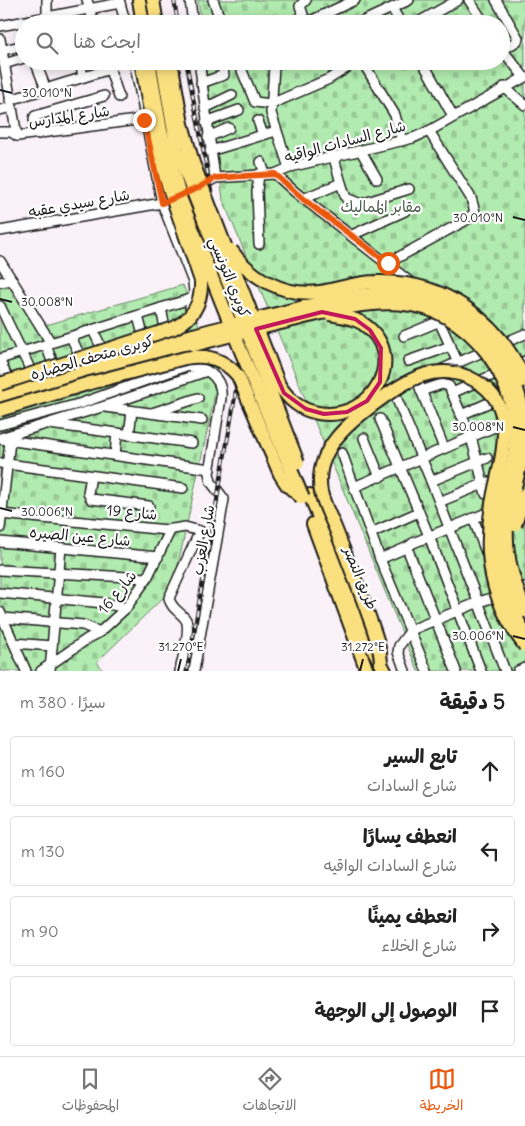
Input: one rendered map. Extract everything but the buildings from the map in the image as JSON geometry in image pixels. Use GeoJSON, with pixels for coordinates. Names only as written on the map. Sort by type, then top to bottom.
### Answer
{"type":"FeatureCollection","features":[{"type":"Feature","properties":{"kind":"highway"},"geometry":{"type":"LineString","coordinates":[[139,0],[142,15]]}},
{"type":"Feature","properties":{"kind":"highway"},"geometry":{"type":"LineString","coordinates":[[153,0],[156,15]]}},
{"type":"Feature","properties":{"kind":"highway"},"geometry":{"type":"LineString","coordinates":[[162,0],[164,15]]}},
{"type":"Feature","properties":{"kind":"highway"},"geometry":{"type":"LineString","coordinates":[[123,1],[130,15]]}},
{"type":"Feature","properties":{"kind":"highway"},"geometry":{"type":"LineString","coordinates":[[3,382],[174,328],[190,317],[200,300],[202,291],[199,273],[167,184],[152,134],[141,70]]}},
{"type":"Feature","properties":{"kind":"highway","name":"كوبري التونسي"},"geometry":{"type":"LineString","coordinates":[[151,70],[161,131],[181,200],[241,351],[307,497]]}},
{"type":"Feature","properties":{"kind":"highway","name":"كوبري التونسي"},"geometry":{"type":"LineString","coordinates":[[164,70],[177,150],[307,497]]}},
{"type":"Feature","properties":{"kind":"highway"},"geometry":{"type":"LineString","coordinates":[[173,70],[188,147],[266,354],[284,393],[299,406],[312,412],[336,415],[348,412],[367,401],[375,392],[383,370],[381,348],[376,337],[363,324],[348,317],[322,312]]}},
{"type":"Feature","properties":{"kind":"highway"},"geometry":{"type":"LineString","coordinates":[[220,232],[240,262],[249,271],[262,280],[286,290],[308,293],[364,283],[398,282],[422,286],[454,299],[482,318],[499,337],[515,359],[525,381]]}},
{"type":"Feature","properties":{"kind":"highway"},"geometry":{"type":"LineString","coordinates":[[193,340],[337,299],[366,293],[395,293],[422,298],[459,314],[480,331],[504,361],[519,395],[525,429]]}},
{"type":"Feature","properties":{"kind":"highway"},"geometry":{"type":"LineString","coordinates":[[193,340],[377,302],[402,303],[420,307],[445,317],[478,342],[496,367],[509,395],[516,435],[513,464],[502,504],[499,525],[500,564],[507,595],[525,635]]}},
{"type":"Feature","properties":{"kind":"highway","name":"كوبرى متحف الحضاره"},"geometry":{"type":"LineString","coordinates":[[0,393],[84,366],[193,340]]}},
{"type":"Feature","properties":{"kind":"highway","name":"كوبرى متحف الحضاره"},"geometry":{"type":"LineString","coordinates":[[0,402],[193,340]]}},
{"type":"Feature","properties":{"kind":"highway"},"geometry":{"type":"LineString","coordinates":[[0,410],[90,383],[185,358],[205,356],[215,358],[232,368],[238,376],[280,474],[287,485],[307,497]]}},
{"type":"Feature","properties":{"kind":"highway"},"geometry":{"type":"LineString","coordinates":[[383,667],[376,635],[322,494],[322,469],[336,438],[366,409],[406,382],[418,376],[441,371],[462,375],[483,386],[497,402],[502,414],[505,444],[492,505],[489,555],[500,604],[511,627],[525,646]]}},
{"type":"Feature","properties":{"kind":"highway"},"geometry":{"type":"LineString","coordinates":[[525,436],[522,463],[507,527],[515,585],[525,611]]}},
{"type":"Feature","properties":{"kind":"highway"},"geometry":{"type":"LineString","coordinates":[[509,552],[525,494]]}},
{"type":"Feature","properties":{"kind":"highway","name":"طريق النصر"},"geometry":{"type":"LineString","coordinates":[[307,497],[368,638],[383,667]]}},
{"type":"Feature","properties":{"kind":"highway","name":"طريق النصر"},"geometry":{"type":"LineString","coordinates":[[307,497],[367,671]]}},
{"type":"Feature","properties":{"kind":"street"},"geometry":{"type":"LineString","coordinates":[[47,15],[49,0]]}},
{"type":"Feature","properties":{"kind":"street"},"geometry":{"type":"LineString","coordinates":[[190,0],[192,15]]}},
{"type":"Feature","properties":{"kind":"street"},"geometry":{"type":"LineString","coordinates":[[213,0],[219,15]]}},
{"type":"Feature","properties":{"kind":"street"},"geometry":{"type":"LineString","coordinates":[[305,15],[300,6],[306,0]]}},
{"type":"Feature","properties":{"kind":"street"},"geometry":{"type":"LineString","coordinates":[[323,15],[354,0]]}},
{"type":"Feature","properties":{"kind":"street"},"geometry":{"type":"LineString","coordinates":[[377,15],[409,0]]}},
{"type":"Feature","properties":{"kind":"street"},"geometry":{"type":"LineString","coordinates":[[431,15],[458,0]]}},
{"type":"Feature","properties":{"kind":"street"},"geometry":{"type":"LineString","coordinates":[[469,0],[479,15]]}},
{"type":"Feature","properties":{"kind":"street"},"geometry":{"type":"LineString","coordinates":[[496,0],[505,15]]}},
{"type":"Feature","properties":{"kind":"street"},"geometry":{"type":"LineString","coordinates":[[56,15],[88,4],[123,1],[125,15]]}},
{"type":"Feature","properties":{"kind":"street"},"geometry":{"type":"LineString","coordinates":[[392,8],[396,15]]}},
{"type":"Feature","properties":{"kind":"street"},"geometry":{"type":"LineString","coordinates":[[0,26],[15,23]]}},
{"type":"Feature","properties":{"kind":"street"},"geometry":{"type":"LineString","coordinates":[[510,24],[518,38],[517,41],[510,45]]}},
{"type":"Feature","properties":{"kind":"street"},"geometry":{"type":"LineString","coordinates":[[0,39],[8,100],[17,136]]}},
{"type":"Feature","properties":{"kind":"street"},"geometry":{"type":"LineString","coordinates":[[1,51],[15,47]]}},
{"type":"Feature","properties":{"kind":"street"},"geometry":{"type":"LineString","coordinates":[[510,59],[525,77]]}},
{"type":"Feature","properties":{"kind":"street"},"geometry":{"type":"LineString","coordinates":[[3,69],[15,63]]}},
{"type":"Feature","properties":{"kind":"street"},"geometry":{"type":"LineString","coordinates":[[39,70],[46,89]]}},
{"type":"Feature","properties":{"kind":"street"},"geometry":{"type":"LineString","coordinates":[[82,70],[84,77]]}},
{"type":"Feature","properties":{"kind":"street"},"geometry":{"type":"LineString","coordinates":[[0,110],[8,100],[84,77],[98,70]]}},
{"type":"Feature","properties":{"kind":"street"},"geometry":{"type":"LineString","coordinates":[[110,70],[119,98]]}},
{"type":"Feature","properties":{"kind":"street"},"geometry":{"type":"LineString","coordinates":[[136,70],[162,203],[193,282],[193,298],[186,314],[165,328],[3,382],[0,360],[193,298]]}},
{"type":"Feature","properties":{"kind":"street"},"geometry":{"type":"LineString","coordinates":[[199,70],[215,178]]}},
{"type":"Feature","properties":{"kind":"street"},"geometry":{"type":"LineString","coordinates":[[201,83],[224,75],[223,70]]}},
{"type":"Feature","properties":{"kind":"street"},"geometry":{"type":"LineString","coordinates":[[242,70],[254,100],[271,104],[328,79],[343,70]]}},
{"type":"Feature","properties":{"kind":"street"},"geometry":{"type":"LineString","coordinates":[[276,70],[271,104],[276,131],[289,168]]}},
{"type":"Feature","properties":{"kind":"street"},"geometry":{"type":"LineString","coordinates":[[368,70],[395,115],[402,141]]}},
{"type":"Feature","properties":{"kind":"street"},"geometry":{"type":"LineString","coordinates":[[427,70],[453,116]]}},
{"type":"Feature","properties":{"kind":"street","name":"شارع السادات الواقيه"},"geometry":{"type":"LineString","coordinates":[[162,203],[198,188],[215,178],[275,174],[289,168],[402,141],[429,132],[453,116],[525,77]]}},
{"type":"Feature","properties":{"kind":"street"},"geometry":{"type":"LineString","coordinates":[[504,87],[525,104]]}},
{"type":"Feature","properties":{"kind":"street"},"geometry":{"type":"LineString","coordinates":[[205,108],[232,95]]}},
{"type":"Feature","properties":{"kind":"street"},"geometry":{"type":"LineString","coordinates":[[39,134],[35,116],[104,96]]}},
{"type":"Feature","properties":{"kind":"street"},"geometry":{"type":"LineString","coordinates":[[206,122],[239,110]]}},
{"type":"Feature","properties":{"kind":"street","name":"شارع المدارس"},"geometry":{"type":"LineString","coordinates":[[0,132],[10,132],[17,136],[144,120]]}},
{"type":"Feature","properties":{"kind":"street"},"geometry":{"type":"LineString","coordinates":[[258,121],[262,139]]}},
{"type":"Feature","properties":{"kind":"street"},"geometry":{"type":"LineString","coordinates":[[208,137],[229,128]]}},
{"type":"Feature","properties":{"kind":"street"},"geometry":{"type":"LineString","coordinates":[[210,151],[262,139],[276,131]]}},
{"type":"Feature","properties":{"kind":"street"},"geometry":{"type":"LineString","coordinates":[[388,263],[468,219],[475,212],[471,198],[429,132]]}},
{"type":"Feature","properties":{"kind":"street"},"geometry":{"type":"LineString","coordinates":[[361,151],[377,179]]}},
{"type":"Feature","properties":{"kind":"street"},"geometry":{"type":"LineString","coordinates":[[334,158],[346,198],[361,204],[409,189]]}},
{"type":"Feature","properties":{"kind":"street"},"geometry":{"type":"LineString","coordinates":[[258,244],[257,191],[262,174],[261,162]]}},
{"type":"Feature","properties":{"kind":"street"},"geometry":{"type":"LineString","coordinates":[[275,174],[303,199],[388,263],[417,288],[440,322],[458,362]]}},
{"type":"Feature","properties":{"kind":"street"},"geometry":{"type":"LineString","coordinates":[[303,199],[341,183]]}},
{"type":"Feature","properties":{"kind":"street","name":"شارع سيدي عقبه"},"geometry":{"type":"LineString","coordinates":[[0,231],[162,203]]}},
{"type":"Feature","properties":{"kind":"street"},"geometry":{"type":"LineString","coordinates":[[352,235],[405,211]]}},
{"type":"Feature","properties":{"kind":"street"},"geometry":{"type":"LineString","coordinates":[[0,261],[48,344],[53,364]]}},
{"type":"Feature","properties":{"kind":"street"},"geometry":{"type":"LineString","coordinates":[[0,282],[12,280]]}},
{"type":"Feature","properties":{"kind":"street"},"geometry":{"type":"LineString","coordinates":[[0,306],[31,372]]}},
{"type":"Feature","properties":{"kind":"street"},"geometry":{"type":"LineString","coordinates":[[161,308],[165,328]]}},
{"type":"Feature","properties":{"kind":"street"},"geometry":{"type":"LineString","coordinates":[[138,316],[143,335]]}},
{"type":"Feature","properties":{"kind":"street"},"geometry":{"type":"LineString","coordinates":[[404,336],[440,322]]}},
{"type":"Feature","properties":{"kind":"street"},"geometry":{"type":"LineString","coordinates":[[93,330],[102,349]]}},
{"type":"Feature","properties":{"kind":"street"},"geometry":{"type":"LineString","coordinates":[[505,671],[422,458],[395,395],[398,389],[417,380],[525,334]]}},
{"type":"Feature","properties":{"kind":"street"},"geometry":{"type":"LineString","coordinates":[[71,337],[80,356]]}},
{"type":"Feature","properties":{"kind":"street"},"geometry":{"type":"LineString","coordinates":[[408,361],[451,346]]}},
{"type":"Feature","properties":{"kind":"street"},"geometry":{"type":"LineString","coordinates":[[452,393],[525,361]]}},
{"type":"Feature","properties":{"kind":"street"},"geometry":{"type":"LineString","coordinates":[[0,425],[82,403],[183,367],[194,367],[207,371]]}},
{"type":"Feature","properties":{"kind":"street"},"geometry":{"type":"LineString","coordinates":[[3,439],[43,424],[102,407],[207,371]]}},
{"type":"Feature","properties":{"kind":"street","name":"شارع العزب"},"geometry":{"type":"LineString","coordinates":[[194,671],[224,499],[211,482],[210,469],[222,388],[217,379],[207,371]]}},
{"type":"Feature","properties":{"kind":"street"},"geometry":{"type":"LineString","coordinates":[[417,380],[444,448]]}},
{"type":"Feature","properties":{"kind":"street"},"geometry":{"type":"LineString","coordinates":[[421,391],[444,384],[449,386],[471,438],[483,460],[487,482],[486,494]]}},
{"type":"Feature","properties":{"kind":"street"},"geometry":{"type":"LineString","coordinates":[[461,415],[525,386]]}},
{"type":"Feature","properties":{"kind":"street"},"geometry":{"type":"LineString","coordinates":[[149,413],[198,398]]}},
{"type":"Feature","properties":{"kind":"street"},"geometry":{"type":"LineString","coordinates":[[102,407],[202,420]]}},
{"type":"Feature","properties":{"kind":"street"},"geometry":{"type":"LineString","coordinates":[[129,435],[132,411]]}},
{"type":"Feature","properties":{"kind":"street"},"geometry":{"type":"LineString","coordinates":[[354,487],[525,414]]}},
{"type":"Feature","properties":{"kind":"street"},"geometry":{"type":"LineString","coordinates":[[380,419],[429,536],[481,671]]}},
{"type":"Feature","properties":{"kind":"street"},"geometry":{"type":"LineString","coordinates":[[43,424],[192,443]]}},
{"type":"Feature","properties":{"kind":"street"},"geometry":{"type":"LineString","coordinates":[[115,456],[117,433]]}},
{"type":"Feature","properties":{"kind":"street"},"geometry":{"type":"LineString","coordinates":[[364,438],[380,477]]}},
{"type":"Feature","properties":{"kind":"street"},"geometry":{"type":"LineString","coordinates":[[3,439],[210,469]]}},
{"type":"Feature","properties":{"kind":"street"},"geometry":{"type":"LineString","coordinates":[[0,528],[4,464],[3,439]]}},
{"type":"Feature","properties":{"kind":"street"},"geometry":{"type":"LineString","coordinates":[[342,453],[380,559],[428,671]]}},
{"type":"Feature","properties":{"kind":"street"},"geometry":{"type":"LineString","coordinates":[[431,481],[483,460]]}},
{"type":"Feature","properties":{"kind":"street"},"geometry":{"type":"LineString","coordinates":[[4,464],[183,488]]}},
{"type":"Feature","properties":{"kind":"street"},"geometry":{"type":"LineString","coordinates":[[91,476],[88,493],[91,499],[149,506]]}},
{"type":"Feature","properties":{"kind":"street"},"geometry":{"type":"LineString","coordinates":[[439,502],[487,482]]}},
{"type":"Feature","properties":{"kind":"street"},"geometry":{"type":"LineString","coordinates":[[380,559],[449,527],[525,501]]}},
{"type":"Feature","properties":{"kind":"street"},"geometry":{"type":"LineString","coordinates":[[371,533],[419,512]]}},
{"type":"Feature","properties":{"kind":"street","name":"شارع 19"},"geometry":{"type":"LineString","coordinates":[[1,514],[171,530],[185,527],[200,532],[169,598],[172,606],[184,618],[188,626],[180,671]]}},
{"type":"Feature","properties":{"kind":"street"},"geometry":{"type":"LineString","coordinates":[[473,518],[525,653]]}},
{"type":"Feature","properties":{"kind":"street","name":"شارع 16"},"geometry":{"type":"LineString","coordinates":[[47,670],[87,638],[100,632],[126,608],[147,578],[171,530]]}},
{"type":"Feature","properties":{"kind":"street","name":"شارع عين الصيره"},"geometry":{"type":"LineString","coordinates":[[0,542],[158,557]]}},
{"type":"Feature","properties":{"kind":"street"},"geometry":{"type":"LineString","coordinates":[[408,547],[435,621],[456,671]]}},
{"type":"Feature","properties":{"kind":"street"},"geometry":{"type":"LineString","coordinates":[[47,670],[52,646],[61,548]]}},
{"type":"Feature","properties":{"kind":"street"},"geometry":{"type":"LineString","coordinates":[[0,570],[147,578]]}},
{"type":"Feature","properties":{"kind":"street"},"geometry":{"type":"LineString","coordinates":[[404,671],[398,652],[399,646],[410,630],[479,602],[503,596],[525,587]]}},
{"type":"Feature","properties":{"kind":"street"},"geometry":{"type":"LineString","coordinates":[[0,593],[56,598],[126,608]]}},
{"type":"Feature","properties":{"kind":"street"},"geometry":{"type":"LineString","coordinates":[[2,615],[89,626],[100,632]]}},
{"type":"Feature","properties":{"kind":"street"},"geometry":{"type":"LineString","coordinates":[[2,615],[26,671]]}},
{"type":"Feature","properties":{"kind":"street"},"geometry":{"type":"LineString","coordinates":[[14,643],[52,646]]}},
{"type":"Feature","properties":{"kind":"street"},"geometry":{"type":"LineString","coordinates":[[518,671],[525,668]]}},
{"type":"Feature","properties":{"kind":"highlighted area"},"geometry":{"type":"Polygon","coordinates":[[[322,312],[355,319],[370,330],[381,348],[380,382],[367,401],[347,412],[324,414],[306,409],[284,393],[256,329],[322,312]]]}},
{"type":"Feature","properties":{"kind":"green space","name":"مقابر المماليك"},"geometry":{"type":"Polygon","coordinates":[[[198,0],[525,0],[525,671],[418,671],[223,200],[206,70],[510,70],[510,15],[200,15],[198,0]]]}},
{"type":"Feature","properties":{"kind":"green space"},"geometry":{"type":"Polygon","coordinates":[[[0,259],[43,326],[183,285],[219,376],[173,588],[97,662],[103,671],[0,671],[0,259]]]}},
{"type":"Feature","properties":{"kind":"railway"},"geometry":{"type":"LineString","coordinates":[[174,0],[176,15]]}},
{"type":"Feature","properties":{"kind":"railway"},"geometry":{"type":"LineString","coordinates":[[187,671],[235,397],[246,295],[214,206],[188,70]]}},
{"type":"Feature","properties":{"kind":"route"},"geometry":{"type":"LineString","coordinates":[[144,120],[162,203],[198,188],[215,178],[275,174],[294,192],[388,263]]}}]}
